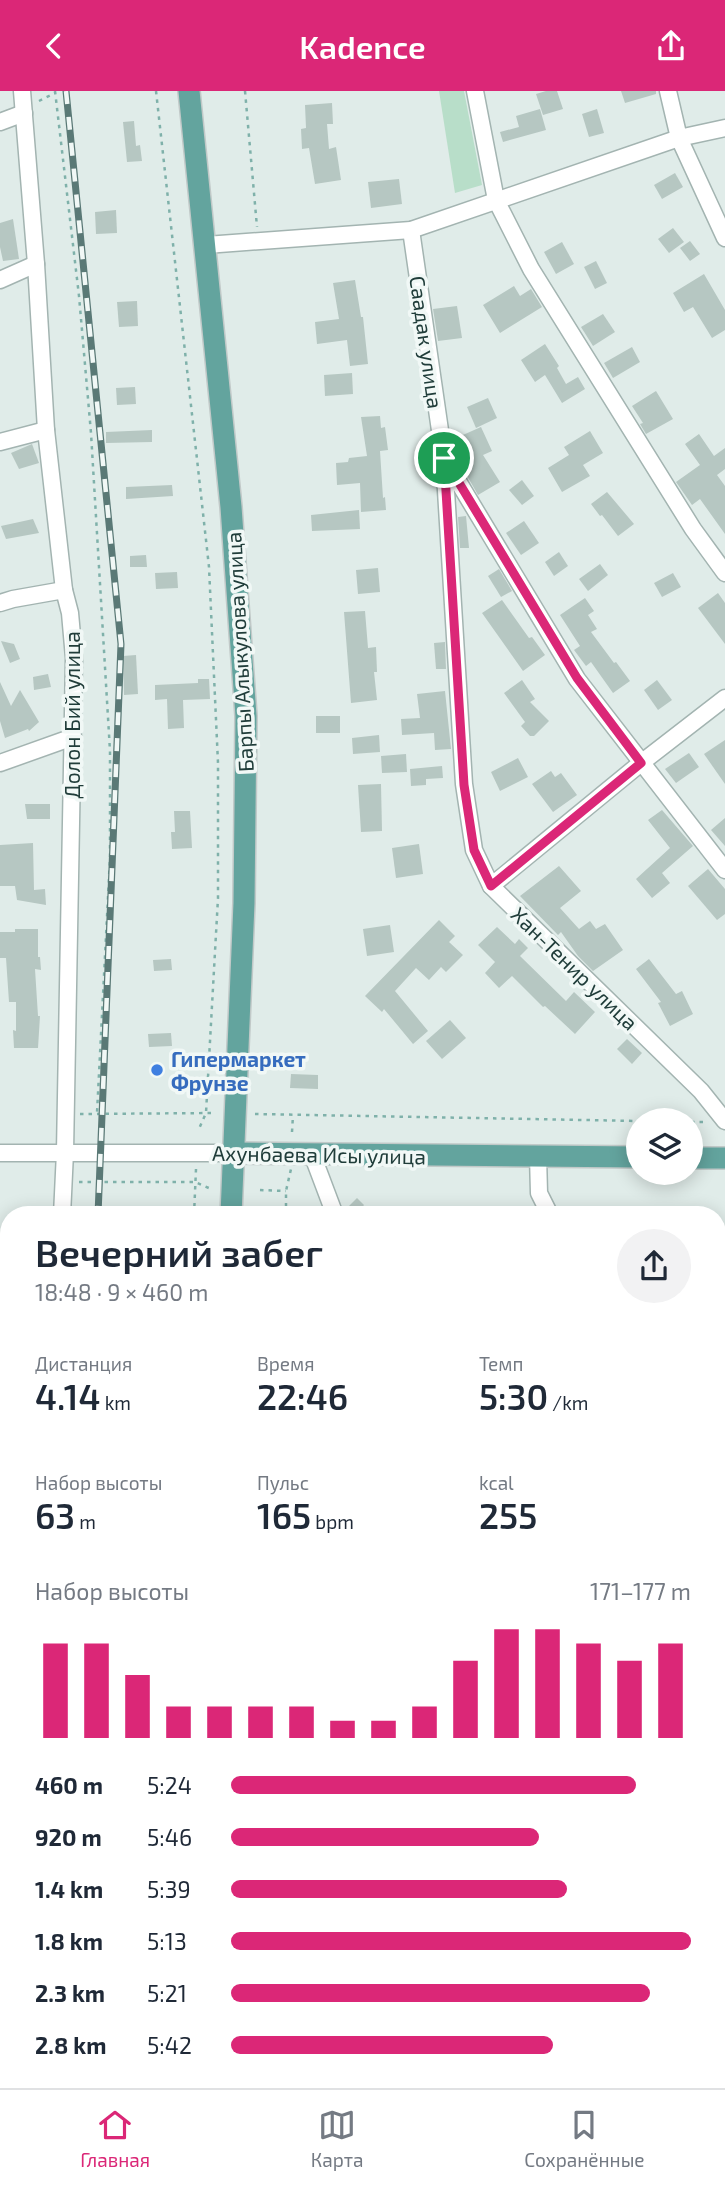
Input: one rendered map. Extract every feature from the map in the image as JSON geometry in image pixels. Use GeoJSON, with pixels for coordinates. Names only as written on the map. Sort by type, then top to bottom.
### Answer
{"type":"FeatureCollection","features":[{"type":"Feature","properties":{"kind":"main road","name":"Барпы Алыкулова улица"},"geometry":{"type":"LineString","coordinates":[[190,91],[231,507],[246,716],[244,903],[232,1206]]}},
{"type":"Feature","properties":{"kind":"main road","name":"Ахунбаева Исы улица"},"geometry":{"type":"LineString","coordinates":[[235,1153],[626,1157]]}},
{"type":"Feature","properties":{"kind":"main road"},"geometry":{"type":"LineString","coordinates":[[703,1158],[725,1158]]}},
{"type":"Feature","properties":{"kind":"street","name":"Долон Бий улица"},"geometry":{"type":"LineString","coordinates":[[22,91],[46,430],[74,658],[63,1206]]}},
{"type":"Feature","properties":{"kind":"street"},"geometry":{"type":"LineString","coordinates":[[475,91],[496,200],[531,269],[693,529],[725,573]]}},
{"type":"Feature","properties":{"kind":"street"},"geometry":{"type":"LineString","coordinates":[[668,91],[679,138],[725,238]]}},
{"type":"Feature","properties":{"kind":"street"},"geometry":{"type":"LineString","coordinates":[[0,122],[24,111]]}},
{"type":"Feature","properties":{"kind":"street"},"geometry":{"type":"LineString","coordinates":[[206,245],[411,230],[679,138],[725,128]]}},
{"type":"Feature","properties":{"kind":"street","name":"Саадак улица"},"geometry":{"type":"LineString","coordinates":[[411,230],[444,458],[577,678],[725,870]]}},
{"type":"Feature","properties":{"kind":"street"},"geometry":{"type":"LineString","coordinates":[[0,279],[36,264]]}},
{"type":"Feature","properties":{"kind":"street"},"geometry":{"type":"LineString","coordinates":[[0,442],[46,430]]}},
{"type":"Feature","properties":{"kind":"street","name":"Хан-Тенир улица"},"geometry":{"type":"LineString","coordinates":[[444,458],[464,785],[474,850],[491,886],[701,1091],[725,1121]]}},
{"type":"Feature","properties":{"kind":"street"},"geometry":{"type":"LineString","coordinates":[[0,603],[64,590]]}},
{"type":"Feature","properties":{"kind":"street"},"geometry":{"type":"LineString","coordinates":[[491,886],[725,698]]}},
{"type":"Feature","properties":{"kind":"street"},"geometry":{"type":"LineString","coordinates":[[0,763],[73,737]]}},
{"type":"Feature","properties":{"kind":"street","name":"Ахунбаева Исы улица"},"geometry":{"type":"LineString","coordinates":[[0,1153],[235,1153]]}},
{"type":"Feature","properties":{"kind":"street"},"geometry":{"type":"LineString","coordinates":[[312,1154],[332,1206]]}},
{"type":"Feature","properties":{"kind":"street"},"geometry":{"type":"LineString","coordinates":[[538,1156],[538,1193],[545,1206]]}},
{"type":"Feature","properties":{"kind":"path"},"geometry":{"type":"LineString","coordinates":[[156,91],[209,567],[218,763],[218,898],[206,1113],[198,1131]]}},
{"type":"Feature","properties":{"kind":"path"},"geometry":{"type":"LineString","coordinates":[[245,91],[258,241]]}},
{"type":"Feature","properties":{"kind":"path"},"geometry":{"type":"LineString","coordinates":[[24,111],[55,92],[79,296],[90,420],[110,751],[110,858],[97,1114]]}},
{"type":"Feature","properties":{"kind":"path"},"geometry":{"type":"LineString","coordinates":[[66,1114],[216,1114]]}},
{"type":"Feature","properties":{"kind":"path"},"geometry":{"type":"LineString","coordinates":[[255,1114],[626,1121]]}},
{"type":"Feature","properties":{"kind":"path"},"geometry":{"type":"LineString","coordinates":[[292,1132],[293,1115]]}},
{"type":"Feature","properties":{"kind":"path"},"geometry":{"type":"LineString","coordinates":[[194,1206],[196,1169]]}},
{"type":"Feature","properties":{"kind":"path"},"geometry":{"type":"LineString","coordinates":[[286,1206],[291,1169]]}},
{"type":"Feature","properties":{"kind":"path"},"geometry":{"type":"LineString","coordinates":[[64,1182],[195,1182],[211,1189]]}},
{"type":"Feature","properties":{"kind":"path"},"geometry":{"type":"LineString","coordinates":[[260,1190],[286,1191]]}},
{"type":"Feature","properties":{"kind":"green space"},"geometry":{"type":"Polygon","coordinates":[[[439,91],[464,91],[482,185],[455,193],[439,91]]]}},
{"type":"Feature","properties":{"kind":"building"},"geometry":{"type":"Polygon","coordinates":[[[557,91],[563,109],[543,115],[536,94],[557,91]]]}},
{"type":"Feature","properties":{"kind":"building"},"geometry":{"type":"Polygon","coordinates":[[[621,91],[656,91],[656,94],[625,103],[621,91]]]}},
{"type":"Feature","properties":{"kind":"building"},"geometry":{"type":"Polygon","coordinates":[[[332,103],[333,124],[327,124],[329,149],[336,147],[341,180],[315,184],[309,148],[302,149],[301,129],[306,128],[305,105],[332,103]]]}},
{"type":"Feature","properties":{"kind":"building"},"geometry":{"type":"Polygon","coordinates":[[[540,109],[546,130],[503,142],[500,132],[519,127],[516,116],[540,109]]]}},
{"type":"Feature","properties":{"kind":"building"},"geometry":{"type":"Polygon","coordinates":[[[597,109],[604,133],[589,137],[582,114],[597,109]]]}},
{"type":"Feature","properties":{"kind":"building"},"geometry":{"type":"Polygon","coordinates":[[[134,121],[136,146],[140,145],[142,161],[127,162],[123,122],[134,121]]]}},
{"type":"Feature","properties":{"kind":"building"},"geometry":{"type":"Polygon","coordinates":[[[675,173],[683,187],[662,199],[654,185],[675,173]]]}},
{"type":"Feature","properties":{"kind":"building"},"geometry":{"type":"Polygon","coordinates":[[[399,179],[402,204],[371,208],[368,182],[399,179]]]}},
{"type":"Feature","properties":{"kind":"building"},"geometry":{"type":"Polygon","coordinates":[[[116,210],[117,233],[96,234],[95,212],[116,210]]]}},
{"type":"Feature","properties":{"kind":"building"},"geometry":{"type":"Polygon","coordinates":[[[13,219],[19,259],[3,261],[0,223],[13,219]]]}},
{"type":"Feature","properties":{"kind":"building"},"geometry":{"type":"Polygon","coordinates":[[[673,228],[684,242],[669,253],[658,239],[673,228]]]}},
{"type":"Feature","properties":{"kind":"building"},"geometry":{"type":"Polygon","coordinates":[[[690,241],[700,254],[690,261],[680,248],[690,241]]]}},
{"type":"Feature","properties":{"kind":"building"},"geometry":{"type":"Polygon","coordinates":[[[562,242],[574,264],[556,274],[544,252],[562,242]]]}},
{"type":"Feature","properties":{"kind":"building"},"geometry":{"type":"Polygon","coordinates":[[[596,261],[607,283],[595,289],[584,267],[596,261]]]}},
{"type":"Feature","properties":{"kind":"building"},"geometry":{"type":"Polygon","coordinates":[[[704,274],[725,310],[725,330],[712,338],[693,307],[684,312],[673,293],[704,274]]]}},
{"type":"Feature","properties":{"kind":"building"},"geometry":{"type":"Polygon","coordinates":[[[355,280],[363,317],[368,364],[350,366],[347,340],[317,344],[315,322],[339,319],[333,283],[355,280]]]}},
{"type":"Feature","properties":{"kind":"building"},"geometry":{"type":"Polygon","coordinates":[[[514,286],[520,296],[531,289],[542,307],[500,333],[483,305],[514,286]]]}},
{"type":"Feature","properties":{"kind":"building"},"geometry":{"type":"Polygon","coordinates":[[[137,301],[138,326],[119,327],[117,302],[137,301]]]}},
{"type":"Feature","properties":{"kind":"building"},"geometry":{"type":"Polygon","coordinates":[[[457,306],[462,338],[438,341],[433,309],[457,306]]]}},
{"type":"Feature","properties":{"kind":"building"},"geometry":{"type":"Polygon","coordinates":[[[603,314],[615,332],[593,346],[581,327],[603,314]]]}},
{"type":"Feature","properties":{"kind":"building"},"geometry":{"type":"Polygon","coordinates":[[[545,344],[559,366],[557,368],[566,384],[578,377],[585,389],[562,403],[545,375],[535,382],[521,360],[545,344]]]}},
{"type":"Feature","properties":{"kind":"building"},"geometry":{"type":"Polygon","coordinates":[[[632,347],[640,362],[613,378],[604,363],[632,347]]]}},
{"type":"Feature","properties":{"kind":"building"},"geometry":{"type":"Polygon","coordinates":[[[352,373],[353,394],[325,396],[324,375],[352,373]]]}},
{"type":"Feature","properties":{"kind":"building"},"geometry":{"type":"Polygon","coordinates":[[[135,387],[136,404],[117,405],[116,388],[135,387]]]}},
{"type":"Feature","properties":{"kind":"building"},"geometry":{"type":"Polygon","coordinates":[[[656,391],[673,419],[646,434],[640,424],[643,423],[632,406],[656,391]]]}},
{"type":"Feature","properties":{"kind":"building"},"geometry":{"type":"Polygon","coordinates":[[[488,398],[497,418],[476,428],[467,407],[488,398]]]}},
{"type":"Feature","properties":{"kind":"building"},"geometry":{"type":"Polygon","coordinates":[[[380,416],[381,428],[385,427],[388,450],[380,451],[386,510],[361,512],[360,483],[337,485],[336,463],[367,456],[361,417],[380,416]]]}},
{"type":"Feature","properties":{"kind":"building"},"geometry":{"type":"Polygon","coordinates":[[[481,427],[492,451],[483,455],[500,482],[478,495],[466,474],[471,471],[456,438],[481,427]]]}},
{"type":"Feature","properties":{"kind":"building"},"geometry":{"type":"Polygon","coordinates":[[[152,430],[152,442],[106,443],[106,432],[152,430]]]}},
{"type":"Feature","properties":{"kind":"building"},"geometry":{"type":"Polygon","coordinates":[[[590,431],[603,453],[583,465],[590,476],[562,492],[548,468],[569,455],[564,447],[590,431]]]}},
{"type":"Feature","properties":{"kind":"building"},"geometry":{"type":"Polygon","coordinates":[[[699,434],[714,456],[725,448],[725,469],[717,475],[725,486],[725,534],[700,499],[692,505],[676,482],[700,465],[685,444],[699,434]]]}},
{"type":"Feature","properties":{"kind":"building"},"geometry":{"type":"Polygon","coordinates":[[[32,444],[39,463],[19,469],[11,453],[32,444]]]}},
{"type":"Feature","properties":{"kind":"building"},"geometry":{"type":"Polygon","coordinates":[[[522,480],[534,496],[522,505],[509,490],[522,480]]]}},
{"type":"Feature","properties":{"kind":"building"},"geometry":{"type":"Polygon","coordinates":[[[172,485],[173,496],[126,499],[126,487],[172,485]]]}},
{"type":"Feature","properties":{"kind":"building"},"geometry":{"type":"Polygon","coordinates":[[[607,492],[634,524],[618,536],[591,504],[607,492]]]}},
{"type":"Feature","properties":{"kind":"building"},"geometry":{"type":"Polygon","coordinates":[[[359,510],[360,529],[312,531],[311,515],[359,510]]]}},
{"type":"Feature","properties":{"kind":"building"},"geometry":{"type":"Polygon","coordinates":[[[466,516],[469,548],[460,548],[458,517],[466,516]]]}},
{"type":"Feature","properties":{"kind":"building"},"geometry":{"type":"Polygon","coordinates":[[[33,519],[39,533],[6,539],[1,526],[33,519]]]}},
{"type":"Feature","properties":{"kind":"building"},"geometry":{"type":"Polygon","coordinates":[[[524,521],[539,543],[521,555],[506,533],[524,521]]]}},
{"type":"Feature","properties":{"kind":"building"},"geometry":{"type":"Polygon","coordinates":[[[559,552],[568,566],[554,576],[545,562],[559,552]]]}},
{"type":"Feature","properties":{"kind":"building"},"geometry":{"type":"Polygon","coordinates":[[[146,555],[147,567],[130,567],[130,556],[146,555]]]}},
{"type":"Feature","properties":{"kind":"building"},"geometry":{"type":"Polygon","coordinates":[[[600,564],[608,575],[588,591],[579,579],[600,564]]]}},
{"type":"Feature","properties":{"kind":"building"},"geometry":{"type":"Polygon","coordinates":[[[378,568],[380,592],[358,594],[356,570],[378,568]]]}},
{"type":"Feature","properties":{"kind":"building"},"geometry":{"type":"Polygon","coordinates":[[[499,569],[512,591],[501,597],[488,576],[499,569]]]}},
{"type":"Feature","properties":{"kind":"building"},"geometry":{"type":"Polygon","coordinates":[[[177,572],[178,588],[156,589],[155,573],[177,572]]]}},
{"type":"Feature","properties":{"kind":"building"},"geometry":{"type":"Polygon","coordinates":[[[673,573],[681,587],[662,597],[654,583],[673,573]]]}},
{"type":"Feature","properties":{"kind":"building"},"geometry":{"type":"Polygon","coordinates":[[[718,593],[725,603],[725,644],[698,608],[718,593]]]}},
{"type":"Feature","properties":{"kind":"building"},"geometry":{"type":"Polygon","coordinates":[[[585,598],[594,611],[588,615],[597,629],[591,632],[630,681],[613,693],[591,662],[586,666],[574,650],[580,646],[560,615],[585,598]]]}},
{"type":"Feature","properties":{"kind":"building"},"geometry":{"type":"Polygon","coordinates":[[[502,600],[529,638],[532,637],[545,655],[523,671],[482,613],[502,600]]]}},
{"type":"Feature","properties":{"kind":"building"},"geometry":{"type":"Polygon","coordinates":[[[365,611],[368,648],[376,647],[377,672],[374,672],[377,700],[351,703],[344,612],[365,611]]]}},
{"type":"Feature","properties":{"kind":"building"},"geometry":{"type":"Polygon","coordinates":[[[1,641],[14,644],[20,659],[10,663],[1,641]]]}},
{"type":"Feature","properties":{"kind":"building"},"geometry":{"type":"Polygon","coordinates":[[[445,642],[446,669],[436,669],[434,643],[445,642]]]}},
{"type":"Feature","properties":{"kind":"building"},"geometry":{"type":"Polygon","coordinates":[[[136,655],[138,694],[124,695],[123,656],[136,655]]]}},
{"type":"Feature","properties":{"kind":"building"},"geometry":{"type":"Polygon","coordinates":[[[48,674],[51,687],[34,690],[33,677],[48,674]]]}},
{"type":"Feature","properties":{"kind":"building"},"geometry":{"type":"Polygon","coordinates":[[[198,679],[209,679],[210,699],[183,700],[184,728],[168,729],[167,699],[155,700],[155,685],[198,683],[198,679]]]}},
{"type":"Feature","properties":{"kind":"building"},"geometry":{"type":"Polygon","coordinates":[[[522,680],[535,699],[530,702],[549,721],[534,736],[530,736],[521,726],[525,722],[504,693],[522,680]]]}},
{"type":"Feature","properties":{"kind":"building"},"geometry":{"type":"Polygon","coordinates":[[[657,680],[672,700],[658,710],[644,690],[657,680]]]}},
{"type":"Feature","properties":{"kind":"building"},"geometry":{"type":"Polygon","coordinates":[[[0,682],[11,706],[20,690],[39,722],[29,731],[28,729],[5,738],[0,721],[0,682]]]}},
{"type":"Feature","properties":{"kind":"building"},"geometry":{"type":"Polygon","coordinates":[[[445,691],[451,749],[435,750],[434,733],[402,735],[401,719],[420,718],[417,694],[445,691]]]}},
{"type":"Feature","properties":{"kind":"building"},"geometry":{"type":"Polygon","coordinates":[[[316,716],[340,716],[340,733],[316,733],[316,716]]]}},
{"type":"Feature","properties":{"kind":"building"},"geometry":{"type":"Polygon","coordinates":[[[379,735],[380,752],[353,754],[352,738],[379,735]]]}},
{"type":"Feature","properties":{"kind":"building"},"geometry":{"type":"Polygon","coordinates":[[[725,740],[725,784],[704,754],[725,740]]]}},
{"type":"Feature","properties":{"kind":"building"},"geometry":{"type":"Polygon","coordinates":[[[689,753],[699,767],[676,783],[665,769],[689,753]]]}},
{"type":"Feature","properties":{"kind":"building"},"geometry":{"type":"Polygon","coordinates":[[[406,754],[407,772],[382,773],[381,756],[406,754]]]}},
{"type":"Feature","properties":{"kind":"building"},"geometry":{"type":"Polygon","coordinates":[[[518,758],[528,777],[500,791],[491,772],[518,758]]]}},
{"type":"Feature","properties":{"kind":"building"},"geometry":{"type":"Polygon","coordinates":[[[442,766],[443,778],[426,779],[426,785],[411,786],[410,769],[442,766]]]}},
{"type":"Feature","properties":{"kind":"building"},"geometry":{"type":"Polygon","coordinates":[[[551,771],[555,777],[561,773],[577,795],[553,812],[532,784],[551,771]]]}},
{"type":"Feature","properties":{"kind":"building"},"geometry":{"type":"Polygon","coordinates":[[[381,784],[382,831],[361,832],[358,785],[381,784]]]}},
{"type":"Feature","properties":{"kind":"building"},"geometry":{"type":"Polygon","coordinates":[[[25,804],[50,804],[50,819],[27,819],[25,804]]]}},
{"type":"Feature","properties":{"kind":"building"},"geometry":{"type":"Polygon","coordinates":[[[662,810],[693,846],[662,873],[670,883],[652,898],[636,879],[670,848],[648,820],[662,810]]]}},
{"type":"Feature","properties":{"kind":"building"},"geometry":{"type":"Polygon","coordinates":[[[174,811],[190,811],[192,848],[172,849],[171,832],[175,832],[174,811]]]}},
{"type":"Feature","properties":{"kind":"building"},"geometry":{"type":"Polygon","coordinates":[[[725,818],[725,846],[711,830],[725,818]]]}},
{"type":"Feature","properties":{"kind":"building"},"geometry":{"type":"Polygon","coordinates":[[[33,843],[34,890],[45,889],[46,905],[17,900],[15,886],[0,886],[0,845],[33,843]]]}},
{"type":"Feature","properties":{"kind":"building"},"geometry":{"type":"Polygon","coordinates":[[[419,844],[423,874],[396,878],[392,848],[419,844]]]}},
{"type":"Feature","properties":{"kind":"building"},"geometry":{"type":"Polygon","coordinates":[[[559,866],[581,891],[560,908],[579,929],[590,921],[596,929],[605,924],[623,950],[593,971],[561,932],[558,935],[520,896],[559,866]]]}},
{"type":"Feature","properties":{"kind":"building"},"geometry":{"type":"Polygon","coordinates":[[[708,869],[725,889],[725,914],[717,920],[688,886],[708,869]]]}},
{"type":"Feature","properties":{"kind":"building"},"geometry":{"type":"Polygon","coordinates":[[[439,920],[455,936],[449,942],[463,955],[446,972],[441,967],[429,980],[416,968],[395,991],[428,1031],[413,1044],[384,1009],[382,1012],[365,996],[439,920]]]}},
{"type":"Feature","properties":{"kind":"building"},"geometry":{"type":"Polygon","coordinates":[[[390,925],[394,952],[367,956],[363,929],[390,925]]]}},
{"type":"Feature","properties":{"kind":"building"},"geometry":{"type":"Polygon","coordinates":[[[497,927],[515,944],[519,939],[528,948],[520,956],[566,1001],[574,992],[595,1012],[575,1034],[512,976],[499,988],[485,973],[495,962],[478,945],[497,927]]]}},
{"type":"Feature","properties":{"kind":"building"},"geometry":{"type":"Polygon","coordinates":[[[15,929],[38,929],[41,970],[35,969],[40,1016],[38,1048],[14,1048],[16,1002],[9,1002],[6,958],[0,958],[0,932],[15,932],[15,929]]]}},
{"type":"Feature","properties":{"kind":"building"},"geometry":{"type":"Polygon","coordinates":[[[171,959],[172,970],[154,971],[153,960],[171,959]]]}},
{"type":"Feature","properties":{"kind":"building"},"geometry":{"type":"Polygon","coordinates":[[[649,959],[676,994],[682,991],[693,1014],[670,1026],[658,1003],[661,1002],[636,969],[649,959]]]}},
{"type":"Feature","properties":{"kind":"building"},"geometry":{"type":"Polygon","coordinates":[[[450,1020],[466,1038],[442,1059],[426,1041],[450,1020]]]}},
{"type":"Feature","properties":{"kind":"building"},"geometry":{"type":"Polygon","coordinates":[[[171,1033],[172,1046],[149,1047],[148,1034],[171,1033]]]}},
{"type":"Feature","properties":{"kind":"building"},"geometry":{"type":"Polygon","coordinates":[[[627,1039],[642,1053],[632,1064],[617,1049],[627,1039]]]}},
{"type":"Feature","properties":{"kind":"building"},"geometry":{"type":"Polygon","coordinates":[[[291,1074],[318,1075],[318,1089],[290,1088],[291,1074]]]}},
{"type":"Feature","properties":{"kind":"building"},"geometry":{"type":"Polygon","coordinates":[[[357,1198],[364,1205],[363,1206],[349,1206],[357,1198]]]}},
{"type":"Feature","properties":{"kind":"railway"},"geometry":{"type":"LineString","coordinates":[[66,91],[121,644],[98,1206]]}},
{"type":"Feature","properties":{"kind":"place","name":"Гипермаркет Фрунзе"},"geometry":{"type":"Point","coordinates":[157,1070]}},
{"type":"Feature","properties":{"kind":"route"},"geometry":{"type":"LineString","coordinates":[[444,458],[577,678],[641,763],[491,886],[474,850],[464,785],[444,458]]}}]}
